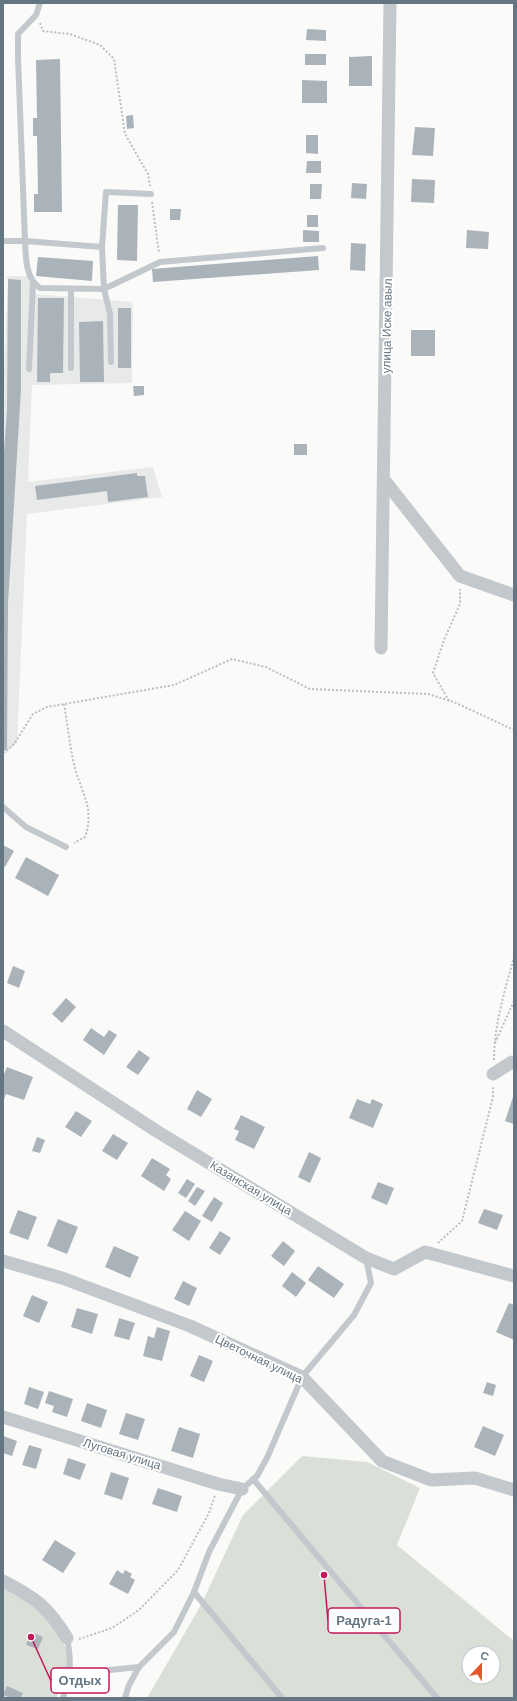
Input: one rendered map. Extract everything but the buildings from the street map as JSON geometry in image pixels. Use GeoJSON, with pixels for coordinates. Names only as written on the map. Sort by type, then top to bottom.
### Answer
{"type":"FeatureCollection","features":[{"type":"Feature","properties":{"kind":"street","name":"улица Иске авыл"},"geometry":{"type":"LineString","coordinates":[[381,648],[385,481],[390,3]]}},
{"type":"Feature","properties":{"kind":"street"},"geometry":{"type":"LineString","coordinates":[[385,481],[460,576],[514,595]]}},
{"type":"Feature","properties":{"kind":"street","name":"Казанская улица"},"geometry":{"type":"LineString","coordinates":[[3,1032],[158,1132],[366,1258],[394,1269],[425,1252]]}},
{"type":"Feature","properties":{"kind":"street"},"geometry":{"type":"LineString","coordinates":[[494,1074],[512,1062],[514,1063]]}},
{"type":"Feature","properties":{"kind":"street"},"geometry":{"type":"LineString","coordinates":[[425,1252],[514,1276]]}},
{"type":"Feature","properties":{"kind":"street","name":"Цветочная улица"},"geometry":{"type":"LineString","coordinates":[[3,1261],[62,1278],[190,1326],[302,1377],[382,1461],[432,1480],[474,1478],[514,1490]]}},
{"type":"Feature","properties":{"kind":"street","name":"Луговая улица"},"geometry":{"type":"LineString","coordinates":[[3,1417],[218,1484],[242,1489]]}},
{"type":"Feature","properties":{"kind":"street"},"geometry":{"type":"LineString","coordinates":[[3,1581],[22,1590],[44,1606],[68,1638]]}},
{"type":"Feature","properties":{"kind":"lane"},"geometry":{"type":"LineString","coordinates":[[29,369],[32,283],[27,268],[25,241],[18,34],[36,15],[40,3]]}},
{"type":"Feature","properties":{"kind":"lane"},"geometry":{"type":"LineString","coordinates":[[112,362],[110,314],[104,289],[102,247],[106,192],[151,194]]}},
{"type":"Feature","properties":{"kind":"lane"},"geometry":{"type":"LineString","coordinates":[[3,241],[25,241],[102,247]]}},
{"type":"Feature","properties":{"kind":"lane"},"geometry":{"type":"LineString","coordinates":[[32,283],[40,288],[70,290],[104,289],[160,262],[323,248]]}},
{"type":"Feature","properties":{"kind":"lane"},"geometry":{"type":"LineString","coordinates":[[70,290],[72,368]]}},
{"type":"Feature","properties":{"kind":"lane"},"geometry":{"type":"LineString","coordinates":[[3,808],[26,827],[66,846]]}},
{"type":"Feature","properties":{"kind":"lane"},"geometry":{"type":"LineString","coordinates":[[125,1698],[128,1685],[139,1667],[174,1632],[194,1592],[209,1552],[242,1489],[253,1480],[274,1444],[302,1377],[354,1315],[371,1282],[366,1258]]}},
{"type":"Feature","properties":{"kind":"lane"},"geometry":{"type":"LineString","coordinates":[[253,1480],[437,1698]]}},
{"type":"Feature","properties":{"kind":"lane"},"geometry":{"type":"LineString","coordinates":[[194,1592],[282,1698]]}},
{"type":"Feature","properties":{"kind":"lane"},"geometry":{"type":"LineString","coordinates":[[63,1698],[70,1674],[68,1638]]}},
{"type":"Feature","properties":{"kind":"lane"},"geometry":{"type":"LineString","coordinates":[[70,1674],[139,1667]]}},
{"type":"Feature","properties":{"kind":"path"},"geometry":{"type":"LineString","coordinates":[[36,15],[43,31],[70,34],[100,45],[114,59],[125,134],[148,174],[160,262]]}},
{"type":"Feature","properties":{"kind":"path"},"geometry":{"type":"LineString","coordinates":[[449,701],[433,673],[444,640],[460,604],[460,576]]}},
{"type":"Feature","properties":{"kind":"path"},"geometry":{"type":"LineString","coordinates":[[3,753],[14,744],[33,714],[47,707],[174,685],[232,659],[266,667],[310,689],[428,694],[449,701],[514,730]]}},
{"type":"Feature","properties":{"kind":"path"},"geometry":{"type":"LineString","coordinates":[[64,704],[76,771],[85,793],[90,823],[85,838],[66,846]]}},
{"type":"Feature","properties":{"kind":"path"},"geometry":{"type":"LineString","coordinates":[[425,1252],[433,1247],[462,1221],[493,1097],[494,1046],[503,997],[514,957]]}},
{"type":"Feature","properties":{"kind":"path"},"geometry":{"type":"LineString","coordinates":[[494,1046],[514,1001]]}},
{"type":"Feature","properties":{"kind":"path"},"geometry":{"type":"LineString","coordinates":[[68,1638],[82,1639],[112,1628],[139,1610],[178,1570],[209,1513],[218,1484]]}},
{"type":"Feature","properties":{"kind":"shaded area"},"geometry":{"type":"Polygon","coordinates":[[[6,276],[29,276],[34,294],[133,302],[132,383],[32,385],[28,482],[153,467],[162,497],[27,514],[17,743],[6,753],[3,753],[3,391],[8,280],[6,276]]]}},
{"type":"Feature","properties":{"kind":"shaded area"},"geometry":{"type":"Polygon","coordinates":[[[302,1456],[367,1462],[420,1488],[397,1545],[514,1641],[514,1698],[147,1698],[201,1605],[243,1515],[302,1456]]]}},
{"type":"Feature","properties":{"kind":"shaded area"},"geometry":{"type":"Polygon","coordinates":[[[3,1588],[20,1595],[52,1623],[67,1650],[67,1675],[56,1698],[3,1698],[3,1588]]]}},
{"type":"Feature","properties":{"kind":"place","name":"Радуга-1"},"geometry":{"type":"Point","coordinates":[324,1575]}},
{"type":"Feature","properties":{"kind":"place","name":"Отдых"},"geometry":{"type":"Point","coordinates":[31,1637]}}]}
